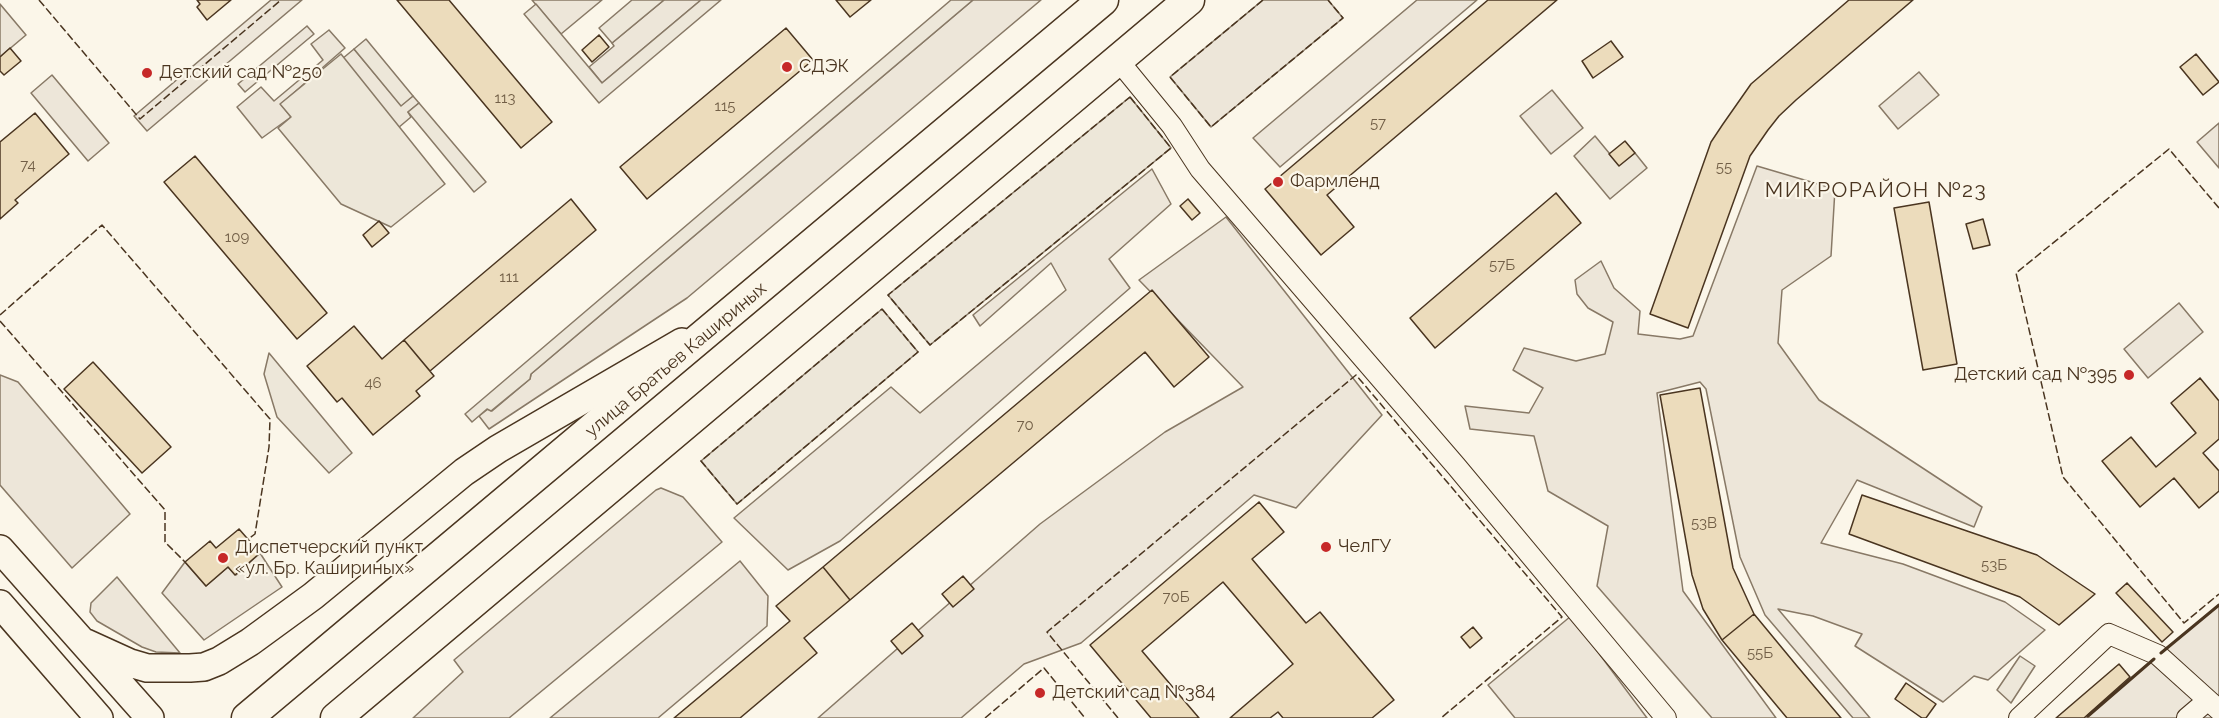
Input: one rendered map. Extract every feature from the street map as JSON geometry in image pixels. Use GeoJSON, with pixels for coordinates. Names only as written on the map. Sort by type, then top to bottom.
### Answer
{"type":"FeatureCollection","features":[{"type":"Feature","properties":{"kind":"main road","name":"улица Братьев Кашириных"},"geometry":{"type":"LineString","coordinates":[[247,718],[1103,0]]}},
{"type":"Feature","properties":{"kind":"main road"},"geometry":{"type":"LineString","coordinates":[[336,718],[1189,0]]}},
{"type":"Feature","properties":{"kind":"main road"},"geometry":{"type":"LineString","coordinates":[[86,643],[130,663],[147,668],[190,669],[219,661],[296,609],[464,472],[498,449],[730,314]]}},
{"type":"Feature","properties":{"kind":"main road"},"geometry":{"type":"LineString","coordinates":[[0,549],[86,643],[150,718]]}},
{"type":"Feature","properties":{"kind":"main road"},"geometry":{"type":"LineString","coordinates":[[0,604],[99,718]]}},
{"type":"Feature","properties":{"kind":"street"},"geometry":{"type":"LineString","coordinates":[[1118,60],[1172,126],[1200,169],[1448,457],[1666,718]]}},
{"type":"Feature","properties":{"kind":"street"},"geometry":{"type":"LineString","coordinates":[[2019,718],[2109,634],[2158,656],[2216,707],[2187,718]]}},
{"type":"Feature","properties":{"kind":"shaded area"},"geometry":{"type":"Polygon","coordinates":[[[271,0],[302,0],[147,131],[134,116],[271,0]]]}},
{"type":"Feature","properties":{"kind":"shaded area"},"geometry":{"type":"Polygon","coordinates":[[[532,0],[602,0],[561,34],[532,0]]]}},
{"type":"Feature","properties":{"kind":"shaded area"},"geometry":{"type":"Polygon","coordinates":[[[632,0],[664,0],[612,43],[599,28],[632,0]]]}},
{"type":"Feature","properties":{"kind":"shaded area"},"geometry":{"type":"Polygon","coordinates":[[[664,0],[701,0],[602,83],[589,67],[614,46],[612,43],[664,0]]]}},
{"type":"Feature","properties":{"kind":"shaded area"},"geometry":{"type":"Polygon","coordinates":[[[701,0],[721,0],[599,103],[524,14],[536,4],[602,83],[701,0]]]}},
{"type":"Feature","properties":{"kind":"shaded area"},"geometry":{"type":"Polygon","coordinates":[[[951,0],[973,0],[531,374],[530,379],[491,411],[487,409],[472,422],[465,414],[951,0]]]}},
{"type":"Feature","properties":{"kind":"shaded area"},"geometry":{"type":"Polygon","coordinates":[[[973,0],[1041,0],[687,298],[489,429],[479,416],[488,409],[492,411],[530,379],[531,374],[973,0]]]}},
{"type":"Feature","properties":{"kind":"shaded area"},"geometry":{"type":"Polygon","coordinates":[[[1263,0],[1328,0],[1343,18],[1211,127],[1170,77],[1263,0]]]}},
{"type":"Feature","properties":{"kind":"shaded area"},"geometry":{"type":"Polygon","coordinates":[[[1417,0],[1477,0],[1280,167],[1253,138],[1417,0]]]}},
{"type":"Feature","properties":{"kind":"shaded area"},"geometry":{"type":"Polygon","coordinates":[[[0,4],[26,35],[0,57],[0,4]]]}},
{"type":"Feature","properties":{"kind":"shaded area"},"geometry":{"type":"Polygon","coordinates":[[[307,26],[314,34],[245,92],[238,84],[307,26]]]}},
{"type":"Feature","properties":{"kind":"shaded area"},"geometry":{"type":"Polygon","coordinates":[[[329,30],[345,48],[281,104],[291,117],[262,138],[237,107],[261,87],[274,101],[323,60],[311,44],[329,30]]]}},
{"type":"Feature","properties":{"kind":"shaded area"},"geometry":{"type":"Polygon","coordinates":[[[366,39],[413,96],[401,106],[354,49],[366,39]]]}},
{"type":"Feature","properties":{"kind":"shaded area"},"geometry":{"type":"Polygon","coordinates":[[[354,49],[401,105],[413,96],[419,103],[408,112],[411,117],[398,128],[342,59],[354,49]]]}},
{"type":"Feature","properties":{"kind":"shaded area"},"geometry":{"type":"Polygon","coordinates":[[[341,54],[445,184],[391,227],[341,204],[278,128],[291,117],[280,104],[341,54]]]}},
{"type":"Feature","properties":{"kind":"shaded area"},"geometry":{"type":"Polygon","coordinates":[[[1919,72],[1939,95],[1898,129],[1879,106],[1919,72]]]}},
{"type":"Feature","properties":{"kind":"shaded area"},"geometry":{"type":"Polygon","coordinates":[[[52,75],[109,143],[88,161],[31,93],[52,75]]]}},
{"type":"Feature","properties":{"kind":"shaded area"},"geometry":{"type":"Polygon","coordinates":[[[1552,90],[1583,128],[1551,154],[1520,116],[1552,90]]]}},
{"type":"Feature","properties":{"kind":"shaded area"},"geometry":{"type":"Polygon","coordinates":[[[1130,97],[1171,148],[930,345],[888,295],[1130,97]]]}},
{"type":"Feature","properties":{"kind":"shaded area"},"geometry":{"type":"Polygon","coordinates":[[[419,103],[486,182],[474,192],[408,112],[419,103]]]}},
{"type":"Feature","properties":{"kind":"shaded area"},"geometry":{"type":"Polygon","coordinates":[[[2219,123],[2219,168],[2197,142],[2219,123]]]}},
{"type":"Feature","properties":{"kind":"shaded area"},"geometry":{"type":"Polygon","coordinates":[[[1595,136],[1619,165],[1635,153],[1647,168],[1610,199],[1574,156],[1595,136]]]}},
{"type":"Feature","properties":{"kind":"shaded area"},"geometry":{"type":"Polygon","coordinates":[[[1757,166],[1835,189],[1831,256],[1782,290],[1778,343],[1819,400],[1982,507],[1974,527],[1857,480],[1821,543],[1903,564],[2005,602],[2045,630],[1988,680],[1974,676],[1943,702],[1855,646],[1862,634],[1813,616],[1778,609],[1870,718],[1853,718],[1765,615],[1740,557],[1706,389],[1700,382],[1657,393],[1683,591],[1776,718],[1712,718],[1597,586],[1608,526],[1548,491],[1534,436],[1470,429],[1465,406],[1529,413],[1543,388],[1513,370],[1524,348],[1576,361],[1605,354],[1613,322],[1588,308],[1577,294],[1575,280],[1601,261],[1614,288],[1640,311],[1638,334],[1680,339],[1693,336],[1757,166]]]}},
{"type":"Feature","properties":{"kind":"shaded area"},"geometry":{"type":"Polygon","coordinates":[[[1152,169],[1171,204],[1109,259],[1130,288],[840,541],[788,570],[734,518],[891,387],[920,413],[1066,290],[1051,263],[980,326],[973,315],[1152,169]]]}},
{"type":"Feature","properties":{"kind":"shaded area"},"geometry":{"type":"Polygon","coordinates":[[[1226,217],[1382,415],[1296,508],[1254,495],[1081,643],[1024,664],[961,718],[818,718],[1040,524],[1165,432],[1243,387],[1139,280],[1226,217]]]}},
{"type":"Feature","properties":{"kind":"shaded area"},"geometry":{"type":"Polygon","coordinates":[[[2179,303],[2203,332],[2148,378],[2124,349],[2179,303]]]}},
{"type":"Feature","properties":{"kind":"shaded area"},"geometry":{"type":"Polygon","coordinates":[[[882,309],[918,352],[737,504],[701,461],[882,309]]]}},
{"type":"Feature","properties":{"kind":"shaded area"},"geometry":{"type":"Polygon","coordinates":[[[269,353],[352,453],[329,473],[277,417],[264,374],[269,353]]]}},
{"type":"Feature","properties":{"kind":"shaded area"},"geometry":{"type":"Polygon","coordinates":[[[0,375],[18,382],[130,514],[72,568],[0,485],[0,375]]]}},
{"type":"Feature","properties":{"kind":"shaded area"},"geometry":{"type":"Polygon","coordinates":[[[661,488],[683,497],[722,542],[509,718],[413,718],[463,672],[454,660],[661,488]]]}},
{"type":"Feature","properties":{"kind":"shaded area"},"geometry":{"type":"Polygon","coordinates":[[[260,553],[282,587],[204,640],[162,593],[185,562],[206,586],[228,567],[236,575],[260,553]]]}},
{"type":"Feature","properties":{"kind":"shaded area"},"geometry":{"type":"Polygon","coordinates":[[[740,561],[768,596],[767,626],[658,718],[550,718],[740,561]]]}},
{"type":"Feature","properties":{"kind":"shaded area"},"geometry":{"type":"Polygon","coordinates":[[[117,577],[180,653],[156,652],[142,647],[97,621],[90,612],[91,603],[117,577]]]}},
{"type":"Feature","properties":{"kind":"shaded area"},"geometry":{"type":"Polygon","coordinates":[[[2219,605],[2219,718],[2086,718],[2158,655],[2219,605]]]}},
{"type":"Feature","properties":{"kind":"shaded area"},"geometry":{"type":"Polygon","coordinates":[[[1571,616],[1647,718],[1515,718],[1488,685],[1571,616]]]}},
{"type":"Feature","properties":{"kind":"shaded area"},"geometry":{"type":"Polygon","coordinates":[[[2020,656],[2035,666],[2011,703],[1997,690],[2020,656]]]}},
{"type":"Feature","properties":{"kind":"building"},"geometry":{"type":"Polygon","coordinates":[[[197,0],[231,0],[207,20],[197,7],[200,4],[197,0]]]}},
{"type":"Feature","properties":{"kind":"building"},"geometry":{"type":"Polygon","coordinates":[[[397,0],[449,0],[552,122],[521,148],[397,0]]]}},
{"type":"Feature","properties":{"kind":"building"},"geometry":{"type":"Polygon","coordinates":[[[836,0],[871,0],[850,17],[836,0]]]}},
{"type":"Feature","properties":{"kind":"building"},"geometry":{"type":"Polygon","coordinates":[[[1488,0],[1557,0],[1327,195],[1354,227],[1321,255],[1265,189],[1488,0]]]}},
{"type":"Feature","properties":{"kind":"building"},"geometry":{"type":"Polygon","coordinates":[[[1849,0],[1913,0],[1779,116],[1750,156],[1688,328],[1650,314],[1711,142],[1751,84],[1849,0]]]}},
{"type":"Feature","properties":{"kind":"building"},"geometry":{"type":"Polygon","coordinates":[[[786,28],[813,60],[647,199],[620,167],[786,28]]]}},
{"type":"Feature","properties":{"kind":"building"},"geometry":{"type":"Polygon","coordinates":[[[599,35],[609,47],[592,62],[582,50],[599,35]]]}},
{"type":"Feature","properties":{"kind":"building"},"geometry":{"type":"Polygon","coordinates":[[[1611,41],[1623,57],[1593,78],[1582,61],[1611,41]]]}},
{"type":"Feature","properties":{"kind":"building"},"geometry":{"type":"Polygon","coordinates":[[[10,48],[21,61],[4,75],[0,71],[0,57],[10,48]]]}},
{"type":"Feature","properties":{"kind":"building"},"geometry":{"type":"Polygon","coordinates":[[[2196,54],[2219,82],[2203,95],[2180,67],[2196,54]]]}},
{"type":"Feature","properties":{"kind":"building"},"geometry":{"type":"Polygon","coordinates":[[[35,113],[69,154],[15,200],[18,203],[0,219],[0,142],[35,113]]]}},
{"type":"Feature","properties":{"kind":"building"},"geometry":{"type":"Polygon","coordinates":[[[1625,141],[1635,153],[1619,166],[1609,154],[1625,141]]]}},
{"type":"Feature","properties":{"kind":"building"},"geometry":{"type":"Polygon","coordinates":[[[195,156],[327,313],[297,339],[164,182],[195,156]]]}},
{"type":"Feature","properties":{"kind":"building"},"geometry":{"type":"Polygon","coordinates":[[[1556,193],[1581,223],[1435,348],[1410,318],[1556,193]]]}},
{"type":"Feature","properties":{"kind":"building"},"geometry":{"type":"Polygon","coordinates":[[[571,199],[596,230],[430,371],[404,340],[571,199]]]}},
{"type":"Feature","properties":{"kind":"building"},"geometry":{"type":"Polygon","coordinates":[[[1188,199],[1200,213],[1192,220],[1180,206],[1188,199]]]}},
{"type":"Feature","properties":{"kind":"building"},"geometry":{"type":"Polygon","coordinates":[[[1929,202],[1957,364],[1923,370],[1894,208],[1929,202]]]}},
{"type":"Feature","properties":{"kind":"building"},"geometry":{"type":"Polygon","coordinates":[[[1983,219],[1990,245],[1973,249],[1966,224],[1983,219]]]}},
{"type":"Feature","properties":{"kind":"building"},"geometry":{"type":"Polygon","coordinates":[[[379,221],[389,233],[372,247],[363,235],[379,221]]]}},
{"type":"Feature","properties":{"kind":"building"},"geometry":{"type":"Polygon","coordinates":[[[1152,290],[1209,357],[1174,387],[1145,352],[850,600],[823,567],[1152,290]]]}},
{"type":"Feature","properties":{"kind":"building"},"geometry":{"type":"Polygon","coordinates":[[[354,326],[382,359],[404,340],[434,376],[416,391],[420,396],[373,435],[342,398],[337,402],[307,366],[354,326]]]}},
{"type":"Feature","properties":{"kind":"building"},"geometry":{"type":"Polygon","coordinates":[[[93,362],[171,447],[142,473],[64,389],[93,362]]]}},
{"type":"Feature","properties":{"kind":"building"},"geometry":{"type":"Polygon","coordinates":[[[2200,378],[2219,401],[2219,439],[2203,453],[2219,471],[2219,491],[2199,508],[2174,478],[2140,507],[2102,461],[2131,437],[2156,467],[2196,433],[2171,403],[2200,378]]]}},
{"type":"Feature","properties":{"kind":"building"},"geometry":{"type":"Polygon","coordinates":[[[1700,388],[1733,568],[1754,614],[1722,640],[1703,609],[1692,575],[1660,395],[1700,388]]]}},
{"type":"Feature","properties":{"kind":"building"},"geometry":{"type":"Polygon","coordinates":[[[1862,495],[2037,555],[2095,594],[2059,625],[2020,597],[1849,534],[1862,495]]]}},
{"type":"Feature","properties":{"kind":"building"},"geometry":{"type":"Polygon","coordinates":[[[1259,502],[1284,532],[1252,559],[1306,623],[1320,612],[1394,700],[1372,718],[1283,718],[1278,712],[1270,718],[1230,718],[1293,664],[1223,582],[1142,651],[1199,718],[1151,718],[1090,645],[1259,502]]]}},
{"type":"Feature","properties":{"kind":"building","name":"Диспетчерский пункт «ул. Бр. Кашириных»"},"geometry":{"type":"Polygon","coordinates":[[[239,529],[260,553],[235,575],[228,567],[206,586],[185,562],[210,541],[216,548],[239,529]]]}},
{"type":"Feature","properties":{"kind":"building"},"geometry":{"type":"Polygon","coordinates":[[[823,567],[850,600],[804,638],[817,653],[740,718],[674,718],[790,621],[776,606],[823,567]]]}},
{"type":"Feature","properties":{"kind":"building"},"geometry":{"type":"Polygon","coordinates":[[[963,576],[974,589],[953,607],[942,594],[963,576]]]}},
{"type":"Feature","properties":{"kind":"building"},"geometry":{"type":"Polygon","coordinates":[[[2127,583],[2173,632],[2162,642],[2116,593],[2127,583]]]}},
{"type":"Feature","properties":{"kind":"building"},"geometry":{"type":"Polygon","coordinates":[[[1754,614],[1841,718],[1787,718],[1722,640],[1754,614]]]}},
{"type":"Feature","properties":{"kind":"building"},"geometry":{"type":"Polygon","coordinates":[[[912,623],[923,636],[902,654],[891,641],[912,623]]]}},
{"type":"Feature","properties":{"kind":"building"},"geometry":{"type":"Polygon","coordinates":[[[1473,627],[1482,638],[1470,648],[1461,637],[1473,627]]]}},
{"type":"Feature","properties":{"kind":"building"},"geometry":{"type":"Polygon","coordinates":[[[2119,664],[2130,677],[2084,718],[2056,718],[2119,664]]]}},
{"type":"Feature","properties":{"kind":"building"},"geometry":{"type":"Polygon","coordinates":[[[1906,683],[1936,704],[1926,718],[1922,718],[1895,699],[1906,683]]]}},
{"type":"Feature","properties":{"kind":"fence"},"geometry":{"type":"LineString","coordinates":[[39,0],[140,119],[281,0]]}},
{"type":"Feature","properties":{"kind":"fence"},"geometry":{"type":"LineString","coordinates":[[1263,0],[1170,77],[1211,127],[1343,18],[1328,0]]}},
{"type":"Feature","properties":{"kind":"fence"},"geometry":{"type":"LineString","coordinates":[[1130,97],[1171,148],[930,345],[888,295],[1130,97]]}},
{"type":"Feature","properties":{"kind":"fence"},"geometry":{"type":"LineString","coordinates":[[2219,208],[2169,149],[2016,273],[2063,477],[2184,623],[2219,594]]}},
{"type":"Feature","properties":{"kind":"fence"},"geometry":{"type":"LineString","coordinates":[[0,315],[102,225],[270,419],[269,447],[255,534],[248,539]]}},
{"type":"Feature","properties":{"kind":"fence"},"geometry":{"type":"LineString","coordinates":[[882,309],[918,352],[737,504],[701,461],[882,309]]}},
{"type":"Feature","properties":{"kind":"fence"},"geometry":{"type":"LineString","coordinates":[[0,321],[165,510],[165,542],[185,562]]}},
{"type":"Feature","properties":{"kind":"fence"},"geometry":{"type":"LineString","coordinates":[[1118,718],[1047,632],[1356,375],[1562,617],[1441,718]]}},
{"type":"Feature","properties":{"kind":"fence"},"geometry":{"type":"LineString","coordinates":[[985,718],[1044,668],[1085,718]]}},
{"type":"Feature","properties":{"kind":"wall"},"geometry":{"type":"LineString","coordinates":[[2161,653],[2219,605]]}},
{"type":"Feature","properties":{"kind":"wall"},"geometry":{"type":"LineString","coordinates":[[2088,716],[2154,659]]}},
{"type":"Feature","properties":{"kind":"place","name":"СДЭК"},"geometry":{"type":"Point","coordinates":[787,67]}},
{"type":"Feature","properties":{"kind":"place","name":"Детский сад №250"},"geometry":{"type":"Point","coordinates":[147,73]}},
{"type":"Feature","properties":{"kind":"place","name":"Фармленд"},"geometry":{"type":"Point","coordinates":[1278,182]}},
{"type":"Feature","properties":{"kind":"place","name":"Детский сад №395"},"geometry":{"type":"Point","coordinates":[2129,375]}},
{"type":"Feature","properties":{"kind":"place","name":"ЧелГУ"},"geometry":{"type":"Point","coordinates":[1326,547]}},
{"type":"Feature","properties":{"kind":"place","name":"Диспетчерский пункт «ул. Бр. Кашириных»"},"geometry":{"type":"Point","coordinates":[223,558]}},
{"type":"Feature","properties":{"kind":"place","name":"Детский сад №384"},"geometry":{"type":"Point","coordinates":[1040,693]}},
{"type":"Feature","properties":{"kind":"district","name":"МИКРОРАЙОН №23"},"geometry":{"type":"Point","coordinates":[1876,191]}}]}
